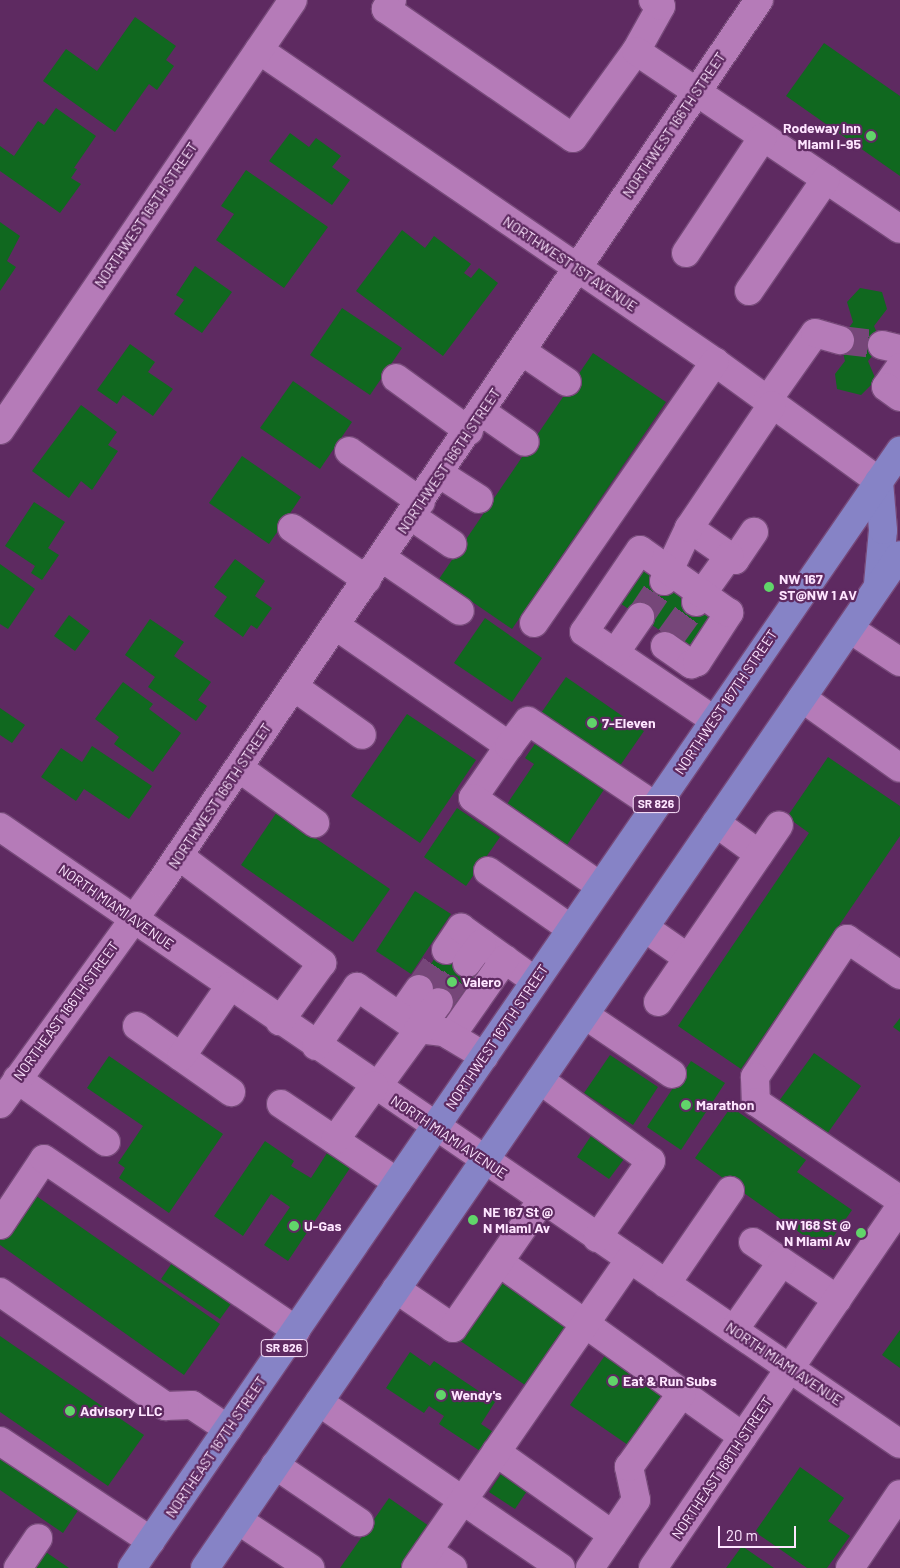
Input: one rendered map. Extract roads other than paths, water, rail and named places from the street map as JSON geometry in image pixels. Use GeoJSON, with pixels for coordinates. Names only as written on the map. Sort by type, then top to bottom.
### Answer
{"type":"FeatureCollection","features":[{"type":"Feature","properties":{"kind":"main road","name":"NORTHWEST 167TH STREET"},"geometry":{"type":"LineString","coordinates":[[435,1128],[900,451]]}},
{"type":"Feature","properties":{"kind":"main road"},"geometry":{"type":"LineString","coordinates":[[878,481],[883,530],[878,588]]}},
{"type":"Feature","properties":{"kind":"main road"},"geometry":{"type":"LineString","coordinates":[[205,1568],[900,555]]}},
{"type":"Feature","properties":{"kind":"main road","name":"NORTHEAST 167TH STREET"},"geometry":{"type":"LineString","coordinates":[[132,1568],[435,1128]]}},
{"type":"Feature","properties":{"kind":"street","name":"NORTHWEST 165TH STREET"},"geometry":{"type":"LineString","coordinates":[[0,430],[293,0]]}},
{"type":"Feature","properties":{"kind":"street"},"geometry":{"type":"LineString","coordinates":[[392,0],[386,8],[573,138],[636,51],[661,6],[653,0]]}},
{"type":"Feature","properties":{"kind":"street","name":"NORTHWEST 166TH STREET"},"geometry":{"type":"LineString","coordinates":[[133,919],[179,856],[440,474],[578,270],[695,92],[759,0]]}},
{"type":"Feature","properties":{"kind":"street","name":"NORTHWEST 1ST AVENUE"},"geometry":{"type":"LineString","coordinates":[[259,50],[715,362],[878,481]]}},
{"type":"Feature","properties":{"kind":"street"},"geometry":{"type":"LineString","coordinates":[[636,51],[900,229]]}},
{"type":"Feature","properties":{"kind":"street"},"geometry":{"type":"LineString","coordinates":[[686,253],[763,137]]}},
{"type":"Feature","properties":{"kind":"street"},"geometry":{"type":"LineString","coordinates":[[749,291],[826,179]]}},
{"type":"Feature","properties":{"kind":"street"},"geometry":{"type":"LineString","coordinates":[[667,575],[688,528],[816,333],[840,340]]}},
{"type":"Feature","properties":{"kind":"street"},"geometry":{"type":"LineString","coordinates":[[523,352],[567,382]]}},
{"type":"Feature","properties":{"kind":"street"},"geometry":{"type":"LineString","coordinates":[[534,623],[715,362]]}},
{"type":"Feature","properties":{"kind":"street"},"geometry":{"type":"LineString","coordinates":[[900,367],[886,387],[900,398]]}},
{"type":"Feature","properties":{"kind":"street"},"geometry":{"type":"LineString","coordinates":[[396,378],[476,421],[525,442]]}},
{"type":"Feature","properties":{"kind":"street"},"geometry":{"type":"LineString","coordinates":[[349,451],[416,509],[452,544]]}},
{"type":"Feature","properties":{"kind":"street"},"geometry":{"type":"LineString","coordinates":[[440,474],[479,499]]}},
{"type":"Feature","properties":{"kind":"street"},"geometry":{"type":"LineString","coordinates":[[292,528],[367,580]]}},
{"type":"Feature","properties":{"kind":"street"},"geometry":{"type":"LineString","coordinates":[[688,528],[735,560],[754,532]]}},
{"type":"Feature","properties":{"kind":"street"},"geometry":{"type":"LineString","coordinates":[[646,674],[668,642],[691,664],[697,662],[729,613],[699,598],[667,575],[640,550],[584,632],[646,674],[714,720]]}},
{"type":"Feature","properties":{"kind":"street"},"geometry":{"type":"LineString","coordinates":[[699,598],[729,556]]}},
{"type":"Feature","properties":{"kind":"street"},"geometry":{"type":"LineString","coordinates":[[382,558],[460,611]]}},
{"type":"Feature","properties":{"kind":"street"},"geometry":{"type":"LineString","coordinates":[[615,653],[640,617]]}},
{"type":"Feature","properties":{"kind":"street"},"geometry":{"type":"LineString","coordinates":[[336,626],[509,746]]}},
{"type":"Feature","properties":{"kind":"street"},"geometry":{"type":"LineString","coordinates":[[850,628],[900,662]]}},
{"type":"Feature","properties":{"kind":"street"},"geometry":{"type":"LineString","coordinates":[[294,687],[362,735]]}},
{"type":"Feature","properties":{"kind":"street"},"geometry":{"type":"LineString","coordinates":[[802,698],[900,768]]}},
{"type":"Feature","properties":{"kind":"street"},"geometry":{"type":"LineString","coordinates":[[600,886],[473,798],[528,721],[655,806]]}},
{"type":"Feature","properties":{"kind":"street"},"geometry":{"type":"LineString","coordinates":[[239,768],[315,823]]}},
{"type":"Feature","properties":{"kind":"street"},"geometry":{"type":"LineString","coordinates":[[716,823],[759,854]]}},
{"type":"Feature","properties":{"kind":"street"},"geometry":{"type":"LineString","coordinates":[[658,1002],[779,825]]}},
{"type":"Feature","properties":{"kind":"street","name":"NORTH MIAMI AVENUE"},"geometry":{"type":"LineString","coordinates":[[0,827],[435,1128],[900,1444]]}},
{"type":"Feature","properties":{"kind":"street"},"geometry":{"type":"LineString","coordinates":[[179,856],[322,962],[280,1021]]}},
{"type":"Feature","properties":{"kind":"street"},"geometry":{"type":"LineString","coordinates":[[488,871],[571,929]]}},
{"type":"Feature","properties":{"kind":"street","name":"NORTHEAST 166TH STREET"},"geometry":{"type":"LineString","coordinates":[[0,1104],[133,919]]}},
{"type":"Feature","properties":{"kind":"street"},"geometry":{"type":"LineString","coordinates":[[645,928],[688,958]]}},
{"type":"Feature","properties":{"kind":"street"},"geometry":{"type":"LineString","coordinates":[[900,975],[847,939],[755,1077],[756,1102],[900,1200]]}},
{"type":"Feature","properties":{"kind":"street"},"geometry":{"type":"LineString","coordinates":[[465,952],[505,960],[535,981]]}},
{"type":"Feature","properties":{"kind":"street"},"geometry":{"type":"LineString","coordinates":[[451,1036],[505,960]]}},
{"type":"Feature","properties":{"kind":"street"},"geometry":{"type":"LineString","coordinates":[[181,1057],[230,986]]}},
{"type":"Feature","properties":{"kind":"street"},"geometry":{"type":"LineString","coordinates":[[316,1046],[357,987],[409,1022],[451,1036],[484,1056]]}},
{"type":"Feature","properties":{"kind":"street"},"geometry":{"type":"LineString","coordinates":[[335,1140],[375,1086],[409,1022],[429,995]]}},
{"type":"Feature","properties":{"kind":"street"},"geometry":{"type":"LineString","coordinates":[[585,1015],[672,1074]]}},
{"type":"Feature","properties":{"kind":"street"},"geometry":{"type":"LineString","coordinates":[[137,1026],[231,1092]]}},
{"type":"Feature","properties":{"kind":"street"},"geometry":{"type":"LineString","coordinates":[[17,1079],[106,1142]]}},
{"type":"Feature","properties":{"kind":"street"},"geometry":{"type":"LineString","coordinates":[[540,1080],[651,1161],[597,1238]]}},
{"type":"Feature","properties":{"kind":"street"},"geometry":{"type":"LineString","coordinates":[[281,1104],[398,1182]]}},
{"type":"Feature","properties":{"kind":"street"},"geometry":{"type":"LineString","coordinates":[[0,1225],[44,1159],[296,1330]]}},
{"type":"Feature","properties":{"kind":"street"},"geometry":{"type":"LineString","coordinates":[[666,1284],[730,1191]]}},
{"type":"Feature","properties":{"kind":"street"},"geometry":{"type":"LineString","coordinates":[[396,1289],[453,1328],[542,1200]]}},
{"type":"Feature","properties":{"kind":"street","name":"NORTHEAST 168TH STREET"},"geometry":{"type":"LineString","coordinates":[[653,1568],[900,1207]]}},
{"type":"Feature","properties":{"kind":"street"},"geometry":{"type":"LineString","coordinates":[[753,1242],[837,1299]]}},
{"type":"Feature","properties":{"kind":"street"},"geometry":{"type":"LineString","coordinates":[[453,1568],[422,1559],[630,1260]]}},
{"type":"Feature","properties":{"kind":"street"},"geometry":{"type":"LineString","coordinates":[[499,1262],[743,1438]]}},
{"type":"Feature","properties":{"kind":"street"},"geometry":{"type":"LineString","coordinates":[[734,1330],[782,1262]]}},
{"type":"Feature","properties":{"kind":"street"},"geometry":{"type":"LineString","coordinates":[[0,1292],[165,1406],[192,1405],[228,1429]]}},
{"type":"Feature","properties":{"kind":"street"},"geometry":{"type":"LineString","coordinates":[[590,1568],[636,1500],[629,1467],[682,1393]]}},
{"type":"Feature","properties":{"kind":"street"},"geometry":{"type":"LineString","coordinates":[[319,1402],[561,1568]]}},
{"type":"Feature","properties":{"kind":"street"},"geometry":{"type":"LineString","coordinates":[[0,1441],[151,1541]]}},
{"type":"Feature","properties":{"kind":"street"},"geometry":{"type":"LineString","coordinates":[[496,1452],[613,1535]]}},
{"type":"Feature","properties":{"kind":"street"},"geometry":{"type":"LineString","coordinates":[[275,1465],[359,1522]]}},
{"type":"Feature","properties":{"kind":"street"},"geometry":{"type":"LineString","coordinates":[[850,1568],[900,1494]]}},
{"type":"Feature","properties":{"kind":"street"},"geometry":{"type":"LineString","coordinates":[[238,1520],[279,1560],[310,1568]]}},
{"type":"Feature","properties":{"kind":"street"},"geometry":{"type":"LineString","coordinates":[[18,1568],[38,1538]]}},
{"type":"Feature","properties":{"kind":"tunnel"},"geometry":{"type":"LineString","coordinates":[[840,340],[882,345]]}},
{"type":"Feature","properties":{"kind":"tunnel"},"geometry":{"type":"LineString","coordinates":[[640,617],[664,581]]}},
{"type":"Feature","properties":{"kind":"tunnel"},"geometry":{"type":"LineString","coordinates":[[670,638],[696,602]]}},
{"type":"Feature","properties":{"kind":"tunnel"},"geometry":{"type":"LineString","coordinates":[[419,989],[446,950]]}},
{"type":"Feature","properties":{"kind":"tunnel"},"geometry":{"type":"LineString","coordinates":[[439,1002],[467,963]]}},
{"type":"Feature","properties":{"kind":"place","name":"Rodeway Inn Miami I-95"},"geometry":{"type":"Point","coordinates":[871,136]}},
{"type":"Feature","properties":{"kind":"place","name":"NW 167 ST@NW 1 AV"},"geometry":{"type":"Point","coordinates":[769,587]}},
{"type":"Feature","properties":{"kind":"place","name":"7-Eleven"},"geometry":{"type":"Point","coordinates":[592,723]}},
{"type":"Feature","properties":{"kind":"place","name":"Valero"},"geometry":{"type":"Point","coordinates":[452,982]}},
{"type":"Feature","properties":{"kind":"place","name":"Marathon"},"geometry":{"type":"Point","coordinates":[686,1105]}},
{"type":"Feature","properties":{"kind":"place","name":"NE 167 St @ N Miami Av"},"geometry":{"type":"Point","coordinates":[473,1220]}},
{"type":"Feature","properties":{"kind":"place","name":"U-Gas"},"geometry":{"type":"Point","coordinates":[294,1226]}},
{"type":"Feature","properties":{"kind":"place","name":"NW 168 St @ N Miami Av"},"geometry":{"type":"Point","coordinates":[861,1233]}},
{"type":"Feature","properties":{"kind":"place","name":"Eat & Run Subs"},"geometry":{"type":"Point","coordinates":[613,1381]}},
{"type":"Feature","properties":{"kind":"place","name":"Wendy's"},"geometry":{"type":"Point","coordinates":[441,1395]}},
{"type":"Feature","properties":{"kind":"place","name":"Advisory LLC"},"geometry":{"type":"Point","coordinates":[70,1411]}}]}
